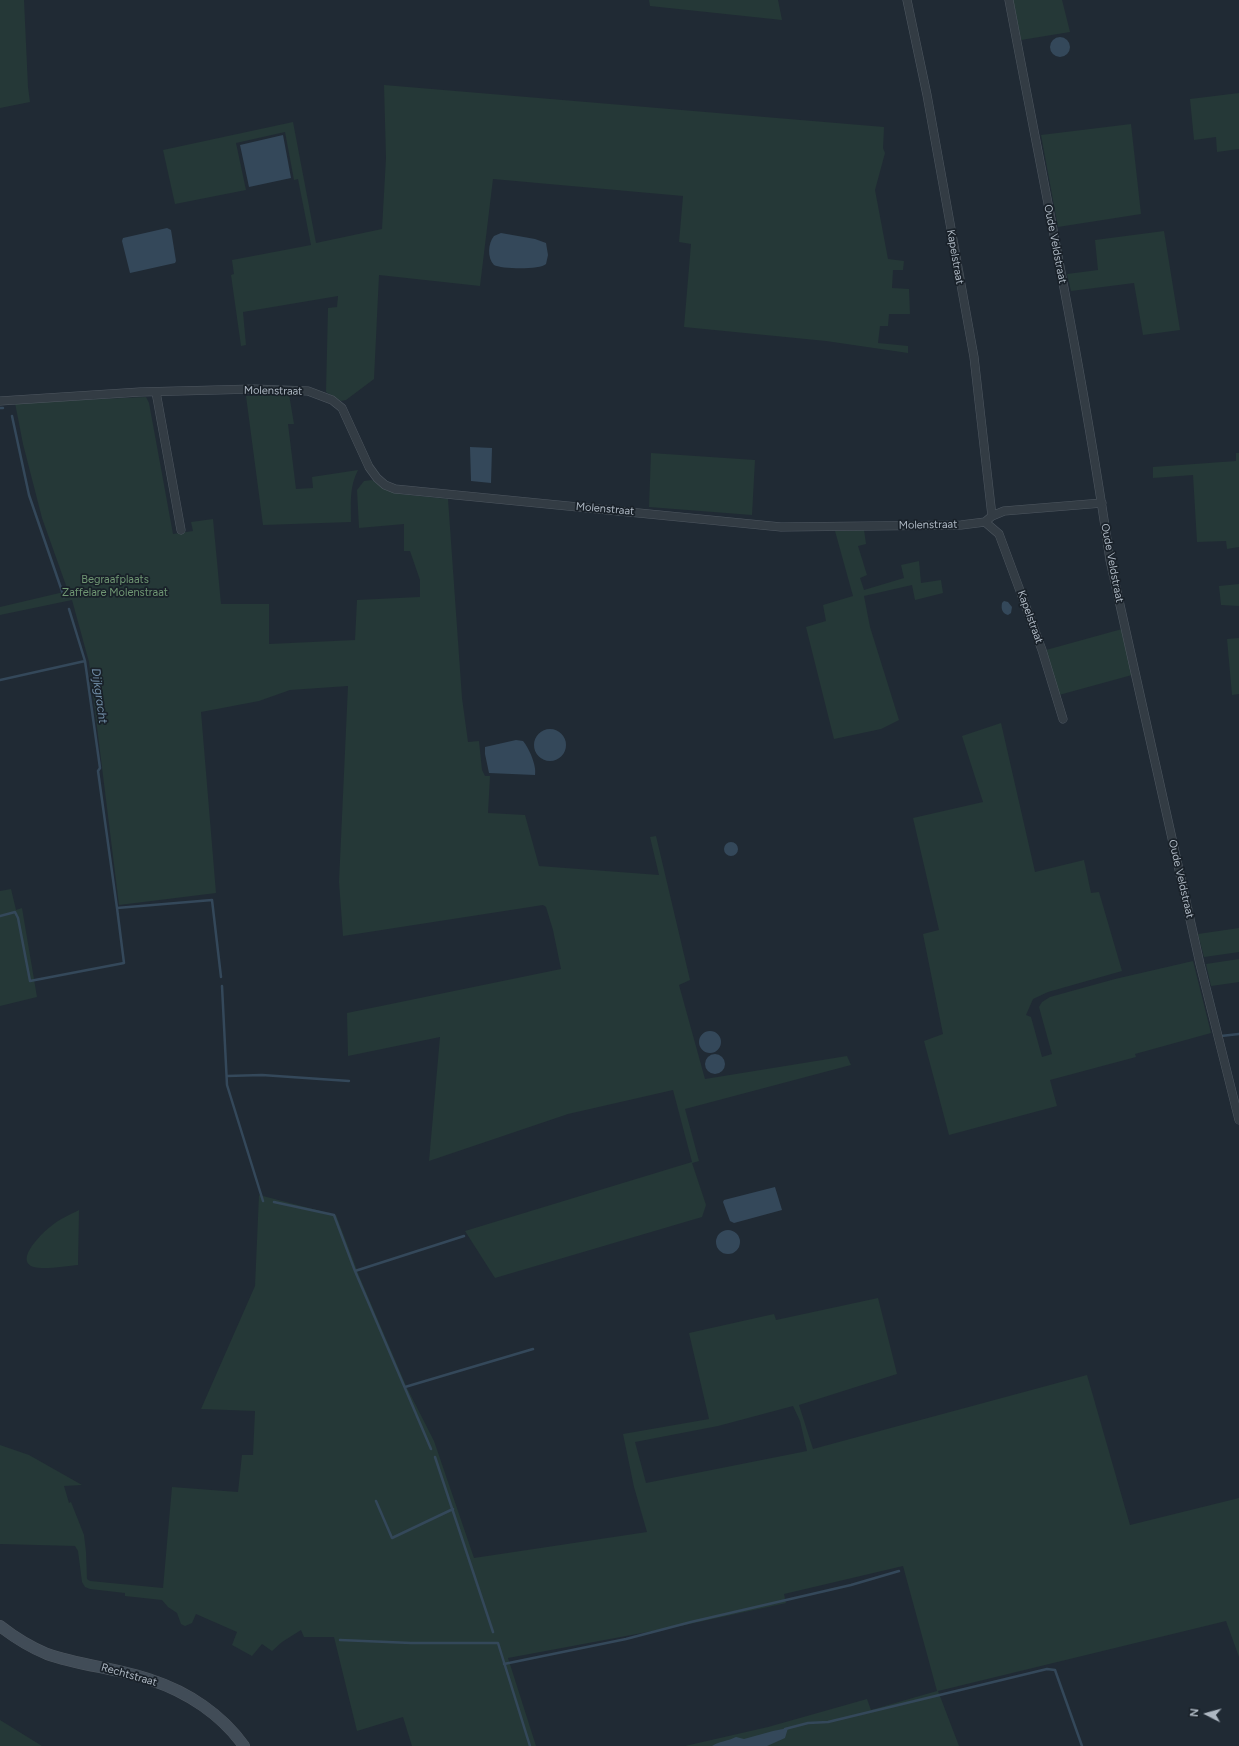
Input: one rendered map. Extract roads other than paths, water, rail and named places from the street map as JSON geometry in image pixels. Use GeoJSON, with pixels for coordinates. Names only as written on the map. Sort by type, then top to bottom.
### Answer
{"type":"FeatureCollection","features":[{"type":"Feature","properties":{"kind":"street","name":"Kapelstraat"},"geometry":{"type":"LineString","coordinates":[[907,0],[930,110],[974,358],[992,516]]}},
{"type":"Feature","properties":{"kind":"street","name":"Oude Veldstraat"},"geometry":{"type":"LineString","coordinates":[[1009,0],[1102,503],[1110,560],[1198,957],[1239,1120]]}},
{"type":"Feature","properties":{"kind":"street","name":"Molenstraat"},"geometry":{"type":"LineString","coordinates":[[0,400],[156,392],[296,390],[320,395],[332,400],[342,408],[369,467],[377,478],[385,485],[395,488],[781,527],[961,525],[985,522]]}},
{"type":"Feature","properties":{"kind":"street"},"geometry":{"type":"LineString","coordinates":[[156,392],[182,530]]}},
{"type":"Feature","properties":{"kind":"street"},"geometry":{"type":"LineString","coordinates":[[985,522],[992,516],[1004,511],[1102,503]]}},
{"type":"Feature","properties":{"kind":"street","name":"Kapelstraat"},"geometry":{"type":"LineString","coordinates":[[985,522],[999,534],[1042,650],[1062,719]]}},
{"type":"Feature","properties":{"kind":"street","name":"Rechtstraat"},"geometry":{"type":"LineString","coordinates":[[0,1626],[12,1636],[47,1654],[152,1680],[183,1694],[221,1719],[234,1731],[244,1746]]}},
{"type":"Feature","properties":{"kind":"water"},"geometry":{"type":"Polygon","coordinates":[[[1060,37],[1067,40],[1070,47],[1067,54],[1060,57],[1053,54],[1050,47],[1053,40],[1060,37]]]}},
{"type":"Feature","properties":{"kind":"water"},"geometry":{"type":"Polygon","coordinates":[[[283,135],[291,178],[249,187],[240,145],[283,135]]]}},
{"type":"Feature","properties":{"kind":"water"},"geometry":{"type":"Polygon","coordinates":[[[167,228],[171,230],[176,261],[175,263],[130,273],[122,241],[123,238],[167,228]]]}},
{"type":"Feature","properties":{"kind":"water"},"geometry":{"type":"Polygon","coordinates":[[[501,233],[535,239],[546,243],[548,255],[546,264],[536,267],[520,268],[494,265],[489,255],[490,242],[494,236],[501,233]]]}},
{"type":"Feature","properties":{"kind":"water"},"geometry":{"type":"Polygon","coordinates":[[[470,447],[492,448],[491,483],[471,481],[470,447]]]}},
{"type":"Feature","properties":{"kind":"water"},"geometry":{"type":"Polygon","coordinates":[[[1004,601],[1008,602],[1012,607],[1011,613],[1008,615],[1003,612],[1002,609],[1002,603],[1004,601]]]}},
{"type":"Feature","properties":{"kind":"water"},"geometry":{"type":"Polygon","coordinates":[[[550,729],[561,734],[566,745],[561,756],[550,761],[539,756],[534,745],[539,734],[550,729]]]}},
{"type":"Feature","properties":{"kind":"water"},"geometry":{"type":"Polygon","coordinates":[[[516,740],[523,741],[528,748],[534,762],[535,775],[489,773],[485,747],[516,740]]]}},
{"type":"Feature","properties":{"kind":"water"},"geometry":{"type":"Polygon","coordinates":[[[731,842],[736,844],[738,849],[736,854],[731,856],[726,854],[724,849],[726,844],[731,842]]]}},
{"type":"Feature","properties":{"kind":"water"},"geometry":{"type":"Polygon","coordinates":[[[710,1031],[714,1032],[720,1038],[720,1046],[714,1052],[710,1053],[706,1052],[700,1046],[699,1042],[700,1038],[706,1032],[710,1031]]]}},
{"type":"Feature","properties":{"kind":"water"},"geometry":{"type":"Polygon","coordinates":[[[711,1054],[719,1054],[725,1060],[725,1068],[719,1074],[711,1074],[705,1068],[705,1060],[711,1054]]]}},
{"type":"Feature","properties":{"kind":"water"},"geometry":{"type":"Polygon","coordinates":[[[775,1187],[782,1210],[734,1223],[730,1221],[723,1202],[724,1200],[775,1187]]]}},
{"type":"Feature","properties":{"kind":"water"},"geometry":{"type":"Polygon","coordinates":[[[728,1230],[737,1233],[740,1242],[737,1251],[728,1254],[719,1251],[716,1242],[719,1233],[728,1230]]]}},
{"type":"Feature","properties":{"kind":"water"},"geometry":{"type":"Polygon","coordinates":[[[788,1728],[785,1738],[767,1746],[712,1746],[736,1737],[744,1739],[788,1728]]]}},
{"type":"Feature","properties":{"kind":"waterway"},"geometry":{"type":"LineString","coordinates":[[12,416],[29,495],[64,597]]}},
{"type":"Feature","properties":{"kind":"waterway"},"geometry":{"type":"LineString","coordinates":[[69,609],[85,661]]}},
{"type":"Feature","properties":{"kind":"waterway","name":"Dijkgracht"},"geometry":{"type":"LineString","coordinates":[[0,680],[85,661],[100,768],[98,771],[117,908],[212,900],[221,977]]}},
{"type":"Feature","properties":{"kind":"waterway"},"geometry":{"type":"LineString","coordinates":[[0,916],[15,912],[18,918],[30,981],[124,963],[117,908]]}},
{"type":"Feature","properties":{"kind":"waterway"},"geometry":{"type":"LineString","coordinates":[[222,986],[227,1085],[263,1201]]}},
{"type":"Feature","properties":{"kind":"waterway"},"geometry":{"type":"LineString","coordinates":[[1221,1036],[1239,1034]]}},
{"type":"Feature","properties":{"kind":"waterway"},"geometry":{"type":"LineString","coordinates":[[227,1076],[262,1075],[349,1081]]}},
{"type":"Feature","properties":{"kind":"waterway"},"geometry":{"type":"LineString","coordinates":[[274,1202],[334,1215],[355,1271],[431,1449]]}},
{"type":"Feature","properties":{"kind":"waterway"},"geometry":{"type":"LineString","coordinates":[[355,1271],[464,1236]]}},
{"type":"Feature","properties":{"kind":"waterway"},"geometry":{"type":"LineString","coordinates":[[405,1387],[533,1349]]}},
{"type":"Feature","properties":{"kind":"waterway"},"geometry":{"type":"LineString","coordinates":[[435,1457],[493,1632]]}},
{"type":"Feature","properties":{"kind":"waterway"},"geometry":{"type":"LineString","coordinates":[[376,1501],[392,1538],[453,1509]]}},
{"type":"Feature","properties":{"kind":"waterway"},"geometry":{"type":"LineString","coordinates":[[504,1664],[626,1639],[691,1622],[851,1585],[899,1571]]}},
{"type":"Feature","properties":{"kind":"waterway"},"geometry":{"type":"LineString","coordinates":[[340,1640],[411,1643],[498,1643],[530,1746]]}},
{"type":"Feature","properties":{"kind":"waterway"},"geometry":{"type":"LineString","coordinates":[[785,1729],[808,1723],[828,1722],[1047,1669],[1055,1670],[1082,1746]]}},
{"type":"Feature","properties":{"kind":"park label","name":"Begraafplaats Zaffelare Molenstraat"},"geometry":{"type":"Point","coordinates":[115,586]}}]}
